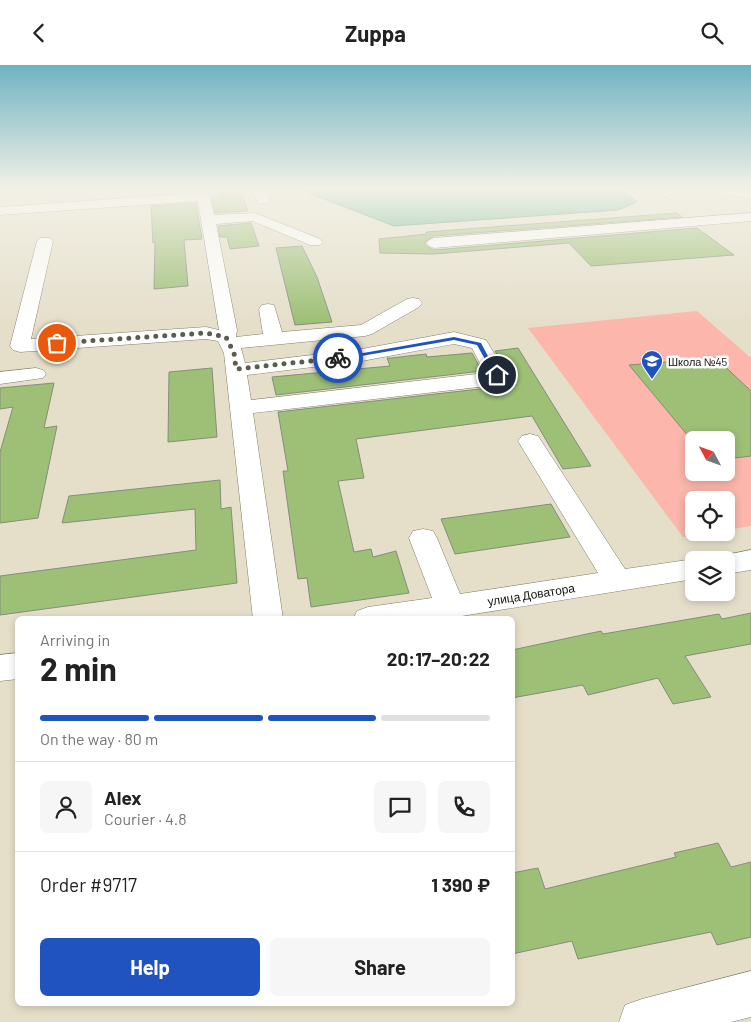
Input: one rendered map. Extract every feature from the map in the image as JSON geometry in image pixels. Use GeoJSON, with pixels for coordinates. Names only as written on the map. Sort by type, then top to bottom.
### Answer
{"type":"FeatureCollection","features":[{"type":"Feature","properties":{"kind":"street"},"geometry":{"type":"LineString","coordinates":[[211,234],[228,329],[228,340],[234,353],[268,616]]}},
{"type":"Feature","properties":{"kind":"street"},"geometry":{"type":"LineString","coordinates":[[295,234],[315,242]]}},
{"type":"Feature","properties":{"kind":"street"},"geometry":{"type":"LineString","coordinates":[[434,243],[548,234]]}},
{"type":"Feature","properties":{"kind":"street"},"geometry":{"type":"LineString","coordinates":[[45,241],[20,346],[206,333],[228,340],[274,339],[365,330],[412,303]]}},
{"type":"Feature","properties":{"kind":"street"},"geometry":{"type":"LineString","coordinates":[[268,309],[274,339]]}},
{"type":"Feature","properties":{"kind":"street"},"geometry":{"type":"LineString","coordinates":[[236,369],[362,355],[454,338],[479,344],[497,375],[487,380],[241,408]]}},
{"type":"Feature","properties":{"kind":"street"},"geometry":{"type":"LineString","coordinates":[[0,378],[36,374]]}},
{"type":"Feature","properties":{"kind":"street"},"geometry":{"type":"LineString","coordinates":[[530,441],[617,580]]}},
{"type":"Feature","properties":{"kind":"street"},"geometry":{"type":"LineString","coordinates":[[423,538],[450,606]]}},
{"type":"Feature","properties":{"kind":"street"},"geometry":{"type":"LineString","coordinates":[[735,563],[751,560]]}},
{"type":"Feature","properties":{"kind":"street","name":"улица Доватора"},"geometry":{"type":"LineString","coordinates":[[387,616],[685,570]]}},
{"type":"Feature","properties":{"kind":"street"},"geometry":{"type":"LineString","coordinates":[[0,668],[15,666]]}},
{"type":"Feature","properties":{"kind":"street"},"geometry":{"type":"LineString","coordinates":[[642,1022],[751,994]]}},
{"type":"Feature","properties":{"kind":"shaded area","name":"Школа №45"},"geometry":{"type":"Polygon","coordinates":[[[697,311],[751,358],[751,526],[735,529],[735,491],[685,491],[685,537],[683,537],[528,328],[697,311]]]}},
{"type":"Feature","properties":{"kind":"building"},"geometry":{"type":"Polygon","coordinates":[[[152,234],[201,234],[202,239],[184,240],[188,286],[154,289],[155,242],[153,243],[152,234]]]}},
{"type":"Feature","properties":{"kind":"building"},"geometry":{"type":"Polygon","coordinates":[[[219,234],[255,234],[259,246],[230,249],[227,237],[220,237],[219,234]]]}},
{"type":"Feature","properties":{"kind":"building"},"geometry":{"type":"Polygon","coordinates":[[[427,234],[465,234],[434,236],[424,243],[434,250],[629,234],[705,234],[734,255],[591,266],[569,243],[434,254],[380,253],[379,239],[427,234]]]}},
{"type":"Feature","properties":{"kind":"building"},"geometry":{"type":"Polygon","coordinates":[[[302,246],[317,277],[332,322],[295,325],[276,248],[302,246]]]}},
{"type":"Feature","properties":{"kind":"building"},"geometry":{"type":"Polygon","coordinates":[[[518,348],[591,466],[563,469],[532,416],[356,439],[364,478],[338,481],[354,552],[371,549],[373,557],[396,551],[409,593],[311,607],[307,578],[298,579],[283,471],[288,471],[278,412],[488,388],[505,381],[509,375],[495,351],[518,348]]]}},
{"type":"Feature","properties":{"kind":"building"},"geometry":{"type":"Polygon","coordinates":[[[472,353],[482,371],[276,395],[272,377],[390,366],[387,358],[426,354],[427,357],[472,353]]]}},
{"type":"Feature","properties":{"kind":"building"},"geometry":{"type":"Polygon","coordinates":[[[716,358],[751,391],[751,456],[735,458],[735,431],[685,432],[629,365],[716,358]]]}},
{"type":"Feature","properties":{"kind":"building"},"geometry":{"type":"Polygon","coordinates":[[[212,368],[217,437],[168,442],[169,372],[212,368]]]}},
{"type":"Feature","properties":{"kind":"building"},"geometry":{"type":"Polygon","coordinates":[[[54,383],[44,428],[57,426],[38,518],[0,523],[0,452],[13,407],[0,409],[0,388],[54,383]]]}},
{"type":"Feature","properties":{"kind":"building"},"geometry":{"type":"Polygon","coordinates":[[[220,480],[221,509],[231,507],[237,583],[0,615],[0,576],[196,550],[195,509],[62,523],[69,496],[220,480]]]}},
{"type":"Feature","properties":{"kind":"building"},"geometry":{"type":"Polygon","coordinates":[[[551,504],[570,537],[455,554],[441,519],[551,504]]]}},
{"type":"Feature","properties":{"kind":"building"},"geometry":{"type":"Polygon","coordinates":[[[751,613],[751,644],[685,656],[711,697],[673,704],[658,678],[588,695],[583,685],[515,697],[515,649],[601,631],[603,634],[719,614],[722,619],[751,613]]]}},
{"type":"Feature","properties":{"kind":"building"},"geometry":{"type":"Polygon","coordinates":[[[718,843],[731,867],[751,862],[751,937],[717,945],[711,932],[578,959],[572,941],[515,953],[515,872],[538,868],[545,889],[676,857],[674,853],[718,843]]]}},
{"type":"Feature","properties":{"kind":"way so far"},"geometry":{"type":"LineString","coordinates":[[57,343],[206,333],[226,337],[234,353],[236,369],[338,358]]}},
{"type":"Feature","properties":{"kind":"place","name":"Школа №45"},"geometry":{"type":"Point","coordinates":[652,380]}},
{"type":"Feature","properties":{"kind":"route"},"geometry":{"type":"LineString","coordinates":[[338,358],[454,338],[479,344],[497,375]]}}]}
